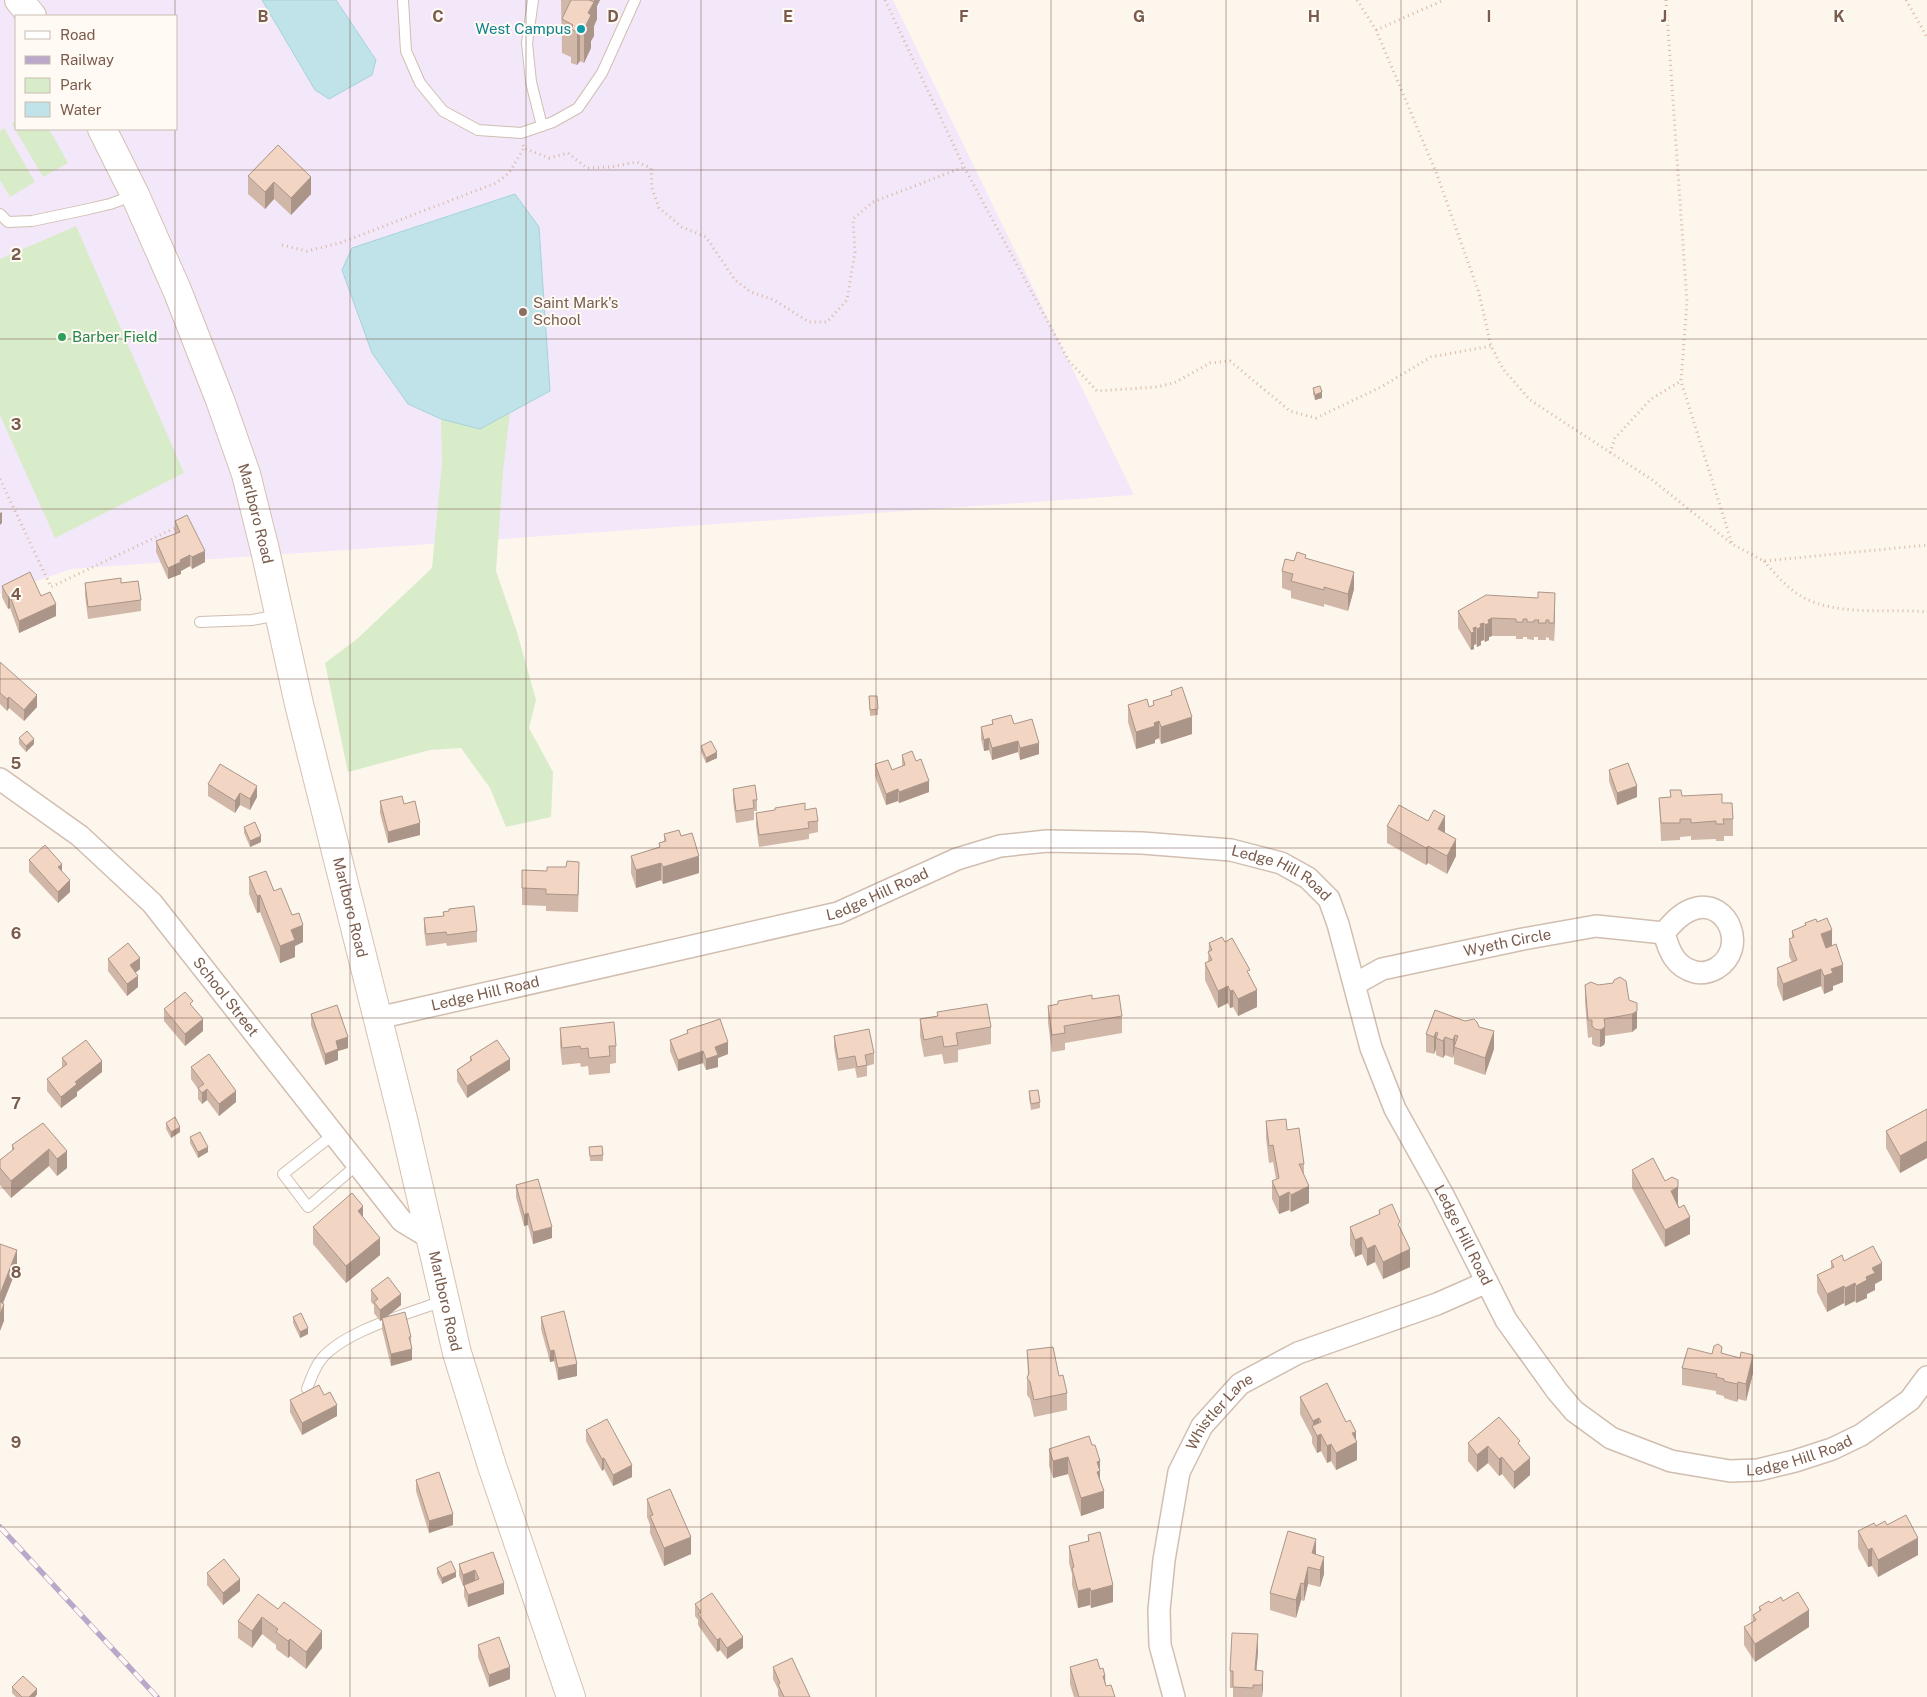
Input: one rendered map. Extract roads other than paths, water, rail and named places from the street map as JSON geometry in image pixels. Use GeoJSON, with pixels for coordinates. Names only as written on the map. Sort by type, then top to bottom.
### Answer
{"type":"FeatureCollection","features":[{"type":"Feature","properties":{"kind":"main road"},"geometry":{"type":"LineString","coordinates":[[19,0],[31,15]]}},
{"type":"Feature","properties":{"kind":"main road","name":"Marlboro Road"},"geometry":{"type":"LineString","coordinates":[[103,130],[136,195],[177,290],[234,437],[256,512],[299,704],[413,1161],[444,1301],[469,1394],[571,1697]]}},
{"type":"Feature","properties":{"kind":"street","name":"School Street"},"geometry":{"type":"LineString","coordinates":[[0,779],[80,836],[152,903],[402,1220],[430,1238]]}},
{"type":"Feature","properties":{"kind":"street","name":"Ledge Hill Road"},"geometry":{"type":"LineString","coordinates":[[378,1018],[838,913],[957,859],[1000,846],[1047,841],[1142,843],[1231,850],[1281,863],[1308,878],[1329,899],[1355,984],[1371,1048],[1395,1108],[1443,1195],[1506,1320],[1557,1391],[1574,1411],[1611,1438],[1671,1461],[1730,1471],[1758,1470],[1832,1449],[1861,1435],[1910,1400],[1927,1377]]}},
{"type":"Feature","properties":{"kind":"street","name":"Wyeth Circle"},"geometry":{"type":"LineString","coordinates":[[1355,984],[1382,970],[1523,939],[1596,926],[1664,932]]}},
{"type":"Feature","properties":{"kind":"street","name":"Whistler Lane"},"geometry":{"type":"LineString","coordinates":[[1174,1697],[1160,1645],[1158,1610],[1164,1560],[1179,1472],[1202,1426],[1240,1384],[1298,1353],[1437,1304],[1487,1282]]}},
{"type":"Feature","properties":{"kind":"lane"},"geometry":{"type":"LineString","coordinates":[[403,0],[406,51],[420,83],[443,111],[478,130],[520,133],[553,122],[578,108],[602,73],[635,0]]}},
{"type":"Feature","properties":{"kind":"lane"},"geometry":{"type":"LineString","coordinates":[[533,0],[527,43],[531,82],[542,126]]}},
{"type":"Feature","properties":{"kind":"lane"},"geometry":{"type":"LineString","coordinates":[[0,214],[8,222],[25,222],[110,204],[136,195]]}},
{"type":"Feature","properties":{"kind":"lane"},"geometry":{"type":"LineString","coordinates":[[200,622],[252,620],[280,615]]}},
{"type":"Feature","properties":{"kind":"lane"},"geometry":{"type":"LineString","coordinates":[[334,1134],[282,1174],[308,1207],[358,1164]]}},
{"type":"Feature","properties":{"kind":"lane"},"geometry":{"type":"LineString","coordinates":[[307,1389],[318,1362],[342,1340],[370,1327],[444,1301]]}},
{"type":"Feature","properties":{"kind":"water"},"geometry":{"type":"Polygon","coordinates":[[[262,0],[336,0],[376,60],[372,75],[329,99],[315,90],[262,0]]]}},
{"type":"Feature","properties":{"kind":"water"},"geometry":{"type":"Polygon","coordinates":[[[515,194],[539,227],[550,391],[480,429],[441,419],[408,404],[372,353],[342,270],[352,248],[515,194]]]}},
{"type":"Feature","properties":{"kind":"railway"},"geometry":{"type":"LineString","coordinates":[[0,1527],[157,1697]]}},
{"type":"Feature","properties":{"kind":"place","name":"West Campus"},"geometry":{"type":"Point","coordinates":[581,29]}},
{"type":"Feature","properties":{"kind":"place","name":"Saint Mark's School"},"geometry":{"type":"Point","coordinates":[523,312]}},
{"type":"Feature","properties":{"kind":"place","name":"Barber Field"},"geometry":{"type":"Point","coordinates":[62,337]}}]}
